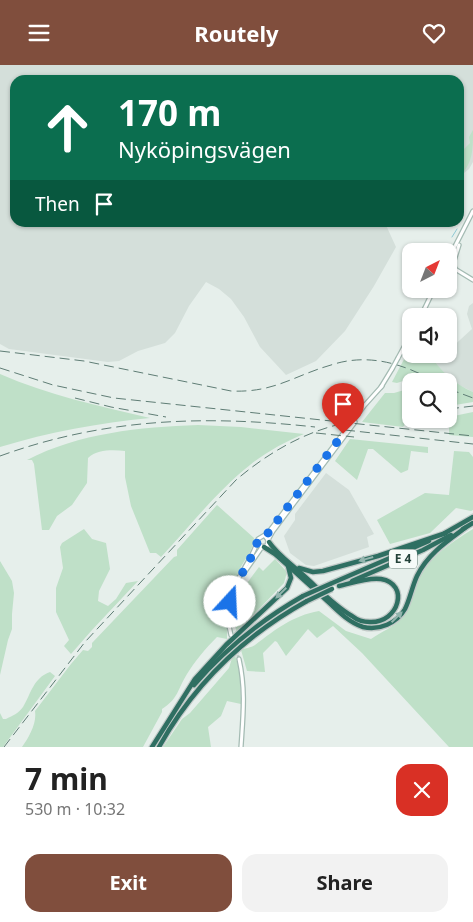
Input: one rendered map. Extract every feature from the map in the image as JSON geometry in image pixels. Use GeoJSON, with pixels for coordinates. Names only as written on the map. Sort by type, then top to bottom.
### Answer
{"type":"FeatureCollection","features":[{"type":"Feature","properties":{"kind":"highway","name":"E 4"},"geometry":{"type":"LineString","coordinates":[[152,747],[177,708],[210,667],[241,638],[280,610],[420,546],[473,517]]}},
{"type":"Feature","properties":{"kind":"highway","name":"E 4"},"geometry":{"type":"LineString","coordinates":[[331,587],[339,586],[424,550],[473,523]]}},
{"type":"Feature","properties":{"kind":"highway"},"geometry":{"type":"LineString","coordinates":[[268,541],[290,565],[352,622],[363,627],[379,627],[394,621],[401,614],[423,565],[436,550],[465,528]]}},
{"type":"Feature","properties":{"kind":"highway"},"geometry":{"type":"LineString","coordinates":[[290,565],[304,571],[318,572],[378,556],[446,533]]}},
{"type":"Feature","properties":{"kind":"highway"},"geometry":{"type":"LineString","coordinates":[[263,547],[290,565],[346,613],[361,621],[372,622],[385,619],[392,614],[397,606],[397,592],[392,584],[384,580],[370,579],[339,586]]}},
{"type":"Feature","properties":{"kind":"highway"},"geometry":{"type":"LineString","coordinates":[[177,708],[195,679],[210,661],[287,588],[291,577],[290,565]]}},
{"type":"Feature","properties":{"kind":"highway","name":"E 4"},"geometry":{"type":"LineString","coordinates":[[159,747],[185,706],[222,663],[262,629],[305,599]]}},
{"type":"Feature","properties":{"kind":"main road"},"geometry":{"type":"LineString","coordinates":[[457,243],[473,211]]}},
{"type":"Feature","properties":{"kind":"main road"},"geometry":{"type":"LineString","coordinates":[[458,249],[463,233]]}},
{"type":"Feature","properties":{"kind":"main road"},"geometry":{"type":"LineString","coordinates":[[458,270],[473,280]]}},
{"type":"Feature","properties":{"kind":"main road"},"geometry":{"type":"LineString","coordinates":[[458,275],[466,276]]}},
{"type":"Feature","properties":{"kind":"main road"},"geometry":{"type":"LineString","coordinates":[[236,584],[268,541],[273,531],[382,386],[402,351]]}},
{"type":"Feature","properties":{"kind":"main road"},"geometry":{"type":"LineString","coordinates":[[231,635],[229,607],[236,584],[259,537],[265,536],[364,406],[382,386]]}},
{"type":"Feature","properties":{"kind":"main road"},"geometry":{"type":"LineString","coordinates":[[265,536],[268,541]]}},
{"type":"Feature","properties":{"kind":"main road"},"geometry":{"type":"LineString","coordinates":[[257,543],[263,547]]}},
{"type":"Feature","properties":{"kind":"main road"},"geometry":{"type":"LineString","coordinates":[[239,659],[244,678],[241,747]]}},
{"type":"Feature","properties":{"kind":"shaded area"},"geometry":{"type":"Polygon","coordinates":[[[0,65],[473,65],[473,162],[464,173],[464,75],[10,75],[10,227],[387,227],[396,247],[345,331],[316,361],[286,375],[260,347],[244,317],[231,299],[219,289],[206,282],[189,306],[175,333],[165,343],[138,351],[119,361],[108,362],[9,349],[0,344],[0,65]]]}},
{"type":"Feature","properties":{"kind":"shaded area"},"geometry":{"type":"Polygon","coordinates":[[[473,303],[473,392],[457,384],[457,373],[443,373],[436,363],[457,363],[457,343],[472,329],[467,314],[469,306],[473,303]]]}},
{"type":"Feature","properties":{"kind":"shaded area"},"geometry":{"type":"Polygon","coordinates":[[[326,473],[349,490],[374,534],[367,537],[369,547],[314,566],[306,565],[290,553],[284,536],[295,520],[295,514],[326,473]]]}},
{"type":"Feature","properties":{"kind":"green space"},"geometry":{"type":"Polygon","coordinates":[[[473,130],[470,162],[464,172],[464,149],[470,143],[469,137],[473,130]]]}},
{"type":"Feature","properties":{"kind":"green space"},"geometry":{"type":"Polygon","coordinates":[[[402,363],[436,363],[445,373],[402,373],[402,381],[392,382],[402,363]]]}},
{"type":"Feature","properties":{"kind":"green space"},"geometry":{"type":"Polygon","coordinates":[[[0,374],[55,394],[150,418],[74,429],[0,447],[0,374]]]}},
{"type":"Feature","properties":{"kind":"green space"},"geometry":{"type":"Polygon","coordinates":[[[457,383],[473,392],[473,402],[457,405],[457,383]]]}},
{"type":"Feature","properties":{"kind":"green space"},"geometry":{"type":"Polygon","coordinates":[[[402,391],[402,427],[362,422],[385,393],[402,391]]]}},
{"type":"Feature","properties":{"kind":"green space"},"geometry":{"type":"Polygon","coordinates":[[[473,412],[473,437],[449,435],[449,428],[457,428],[457,415],[473,412]]]}},
{"type":"Feature","properties":{"kind":"green space"},"geometry":{"type":"Polygon","coordinates":[[[198,425],[241,427],[304,434],[256,460],[238,475],[215,497],[161,557],[156,553],[150,553],[131,506],[125,477],[125,451],[111,450],[96,453],[88,458],[87,483],[72,505],[57,516],[49,530],[42,530],[34,464],[32,460],[27,460],[68,443],[110,433],[198,425]]]}},
{"type":"Feature","properties":{"kind":"green space"},"geometry":{"type":"Polygon","coordinates":[[[350,439],[428,447],[428,453],[411,451],[408,470],[401,473],[373,449],[368,449],[357,480],[335,461],[350,439]]]}},
{"type":"Feature","properties":{"kind":"green space"},"geometry":{"type":"Polygon","coordinates":[[[454,451],[469,452],[473,457],[473,510],[456,508],[430,533],[390,544],[377,520],[425,493],[449,495],[454,451]]]}},
{"type":"Feature","properties":{"kind":"green space"},"geometry":{"type":"Polygon","coordinates":[[[217,505],[254,538],[252,547],[233,586],[226,591],[221,600],[227,606],[227,639],[217,637],[197,659],[175,697],[162,709],[143,747],[22,747],[34,725],[35,711],[71,664],[83,650],[88,651],[92,647],[92,643],[177,556],[177,550],[217,505]]]}},
{"type":"Feature","properties":{"kind":"green space"},"geometry":{"type":"Polygon","coordinates":[[[84,529],[92,539],[106,543],[110,569],[99,591],[98,601],[108,606],[116,599],[126,583],[138,581],[71,654],[64,646],[69,640],[56,612],[56,588],[63,568],[60,547],[62,543],[84,529]]]}},
{"type":"Feature","properties":{"kind":"green space"},"geometry":{"type":"Polygon","coordinates":[[[473,529],[473,747],[449,747],[362,653],[333,626],[317,638],[308,629],[286,656],[275,641],[263,653],[265,672],[247,671],[241,650],[253,646],[285,624],[309,613],[319,611],[346,631],[371,639],[392,627],[406,613],[410,606],[416,585],[426,567],[447,546],[473,529]]]}},
{"type":"Feature","properties":{"kind":"green space"},"geometry":{"type":"Polygon","coordinates":[[[275,559],[287,572],[284,583],[237,632],[234,623],[235,605],[243,589],[259,567],[263,571],[275,559]]]}},
{"type":"Feature","properties":{"kind":"green space"},"geometry":{"type":"Polygon","coordinates":[[[0,561],[12,581],[14,593],[12,629],[0,675],[0,561]]]}},
{"type":"Feature","properties":{"kind":"green space"},"geometry":{"type":"Polygon","coordinates":[[[235,655],[240,672],[241,704],[227,701],[221,716],[208,727],[211,747],[163,747],[182,719],[190,713],[229,668],[235,655]]]}},
{"type":"Feature","properties":{"kind":"green space"},"geometry":{"type":"Polygon","coordinates":[[[50,672],[55,676],[3,747],[0,747],[0,713],[3,719],[6,719],[19,711],[36,682],[50,672]]]}},
{"type":"Feature","properties":{"kind":"waterway"},"geometry":{"type":"LineString","coordinates":[[452,237],[457,229]]}},
{"type":"Feature","properties":{"kind":"tunnel"},"geometry":{"type":"LineString","coordinates":[[232,638],[239,659]]}},
{"type":"Feature","properties":{"kind":"railway"},"geometry":{"type":"LineString","coordinates":[[0,351],[84,361],[231,391],[272,387],[318,369],[358,360],[384,362],[418,373]]}},
{"type":"Feature","properties":{"kind":"railway"},"geometry":{"type":"LineString","coordinates":[[0,368],[53,385],[114,398],[473,436]]}},
{"type":"Feature","properties":{"kind":"railway"},"geometry":{"type":"LineString","coordinates":[[457,392],[473,398]]}},
{"type":"Feature","properties":{"kind":"railway"},"geometry":{"type":"LineString","coordinates":[[75,398],[166,417]]}},
{"type":"Feature","properties":{"kind":"railway"},"geometry":{"type":"LineString","coordinates":[[457,408],[473,406]]}},
{"type":"Feature","properties":{"kind":"railway"},"geometry":{"type":"LineString","coordinates":[[0,456],[39,443],[78,434],[156,423],[234,421],[315,427]]}},
{"type":"Feature","properties":{"kind":"railway"},"geometry":{"type":"LineString","coordinates":[[4,747],[85,642],[236,480],[262,460],[289,443],[304,436],[350,422]]}},
{"type":"Feature","properties":{"kind":"railway"},"geometry":{"type":"LineString","coordinates":[[345,430],[473,444]]}},
{"type":"Feature","properties":{"kind":"railway"},"geometry":{"type":"LineString","coordinates":[[316,433],[354,437]]}},
{"type":"Feature","properties":{"kind":"route"},"geometry":{"type":"LineString","coordinates":[[230,602],[239,577],[253,554],[257,540],[268,533],[343,434]]}}]}
